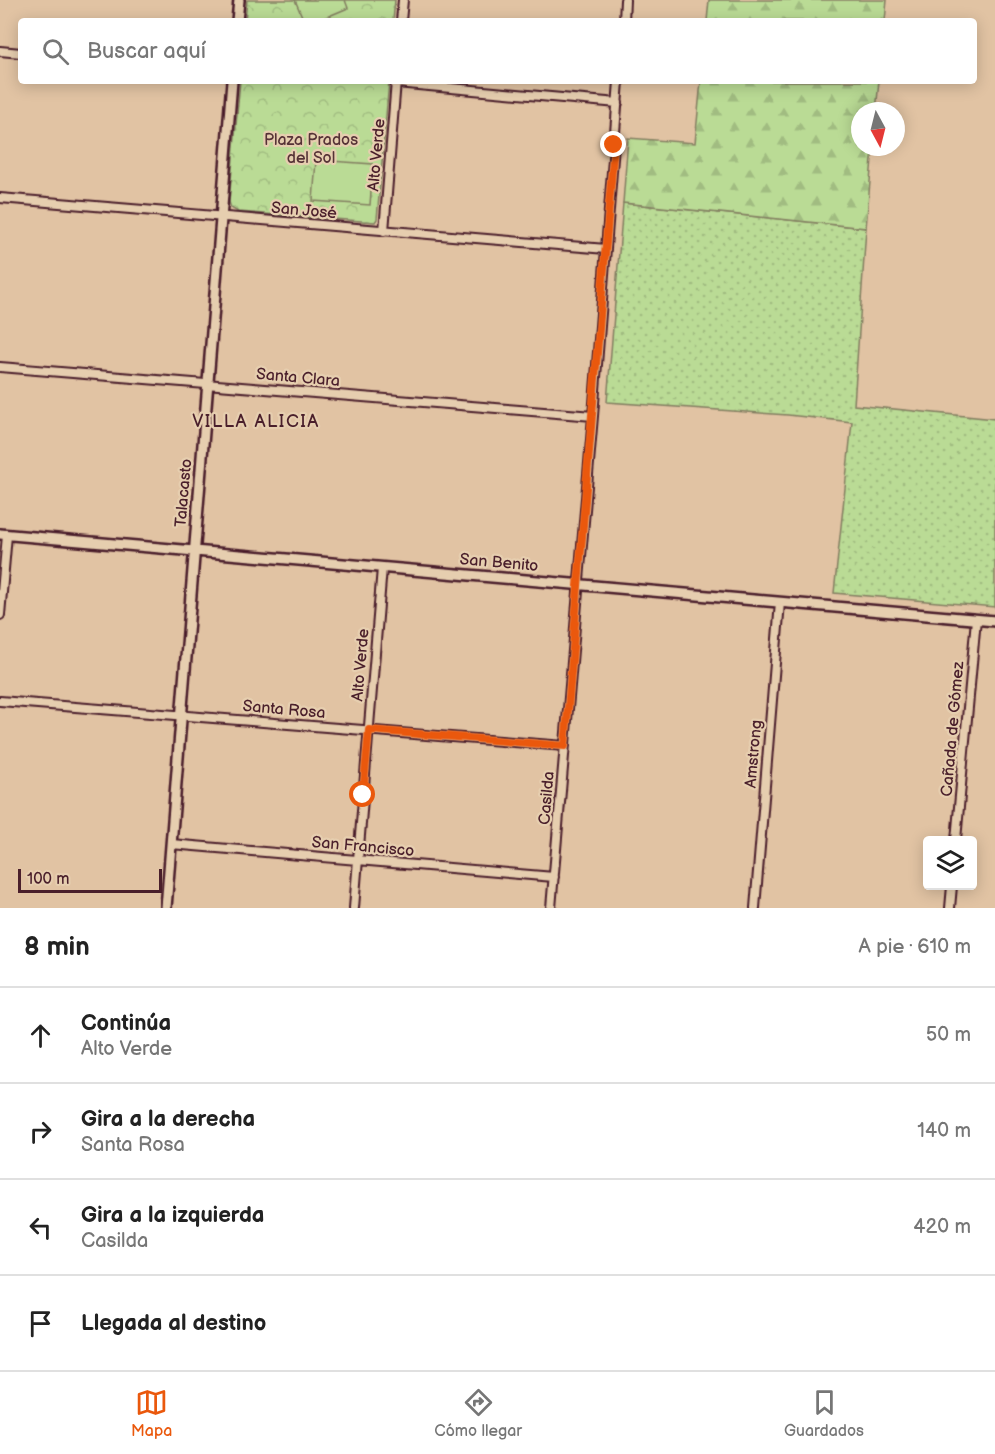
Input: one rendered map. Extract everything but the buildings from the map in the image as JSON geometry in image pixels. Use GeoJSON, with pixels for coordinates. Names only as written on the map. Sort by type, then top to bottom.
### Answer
{"type":"FeatureCollection","features":[{"type":"Feature","properties":{"kind":"street"},"geometry":{"type":"LineString","coordinates":[[237,18],[239,0]]}},
{"type":"Feature","properties":{"kind":"street"},"geometry":{"type":"LineString","coordinates":[[401,18],[403,0]]}},
{"type":"Feature","properties":{"kind":"street"},"geometry":{"type":"LineString","coordinates":[[624,18],[625,0]]}},
{"type":"Feature","properties":{"kind":"street"},"geometry":{"type":"LineString","coordinates":[[0,51],[18,53]]}},
{"type":"Feature","properties":{"kind":"street","name":"Talacasto"},"geometry":{"type":"LineString","coordinates":[[166,908],[232,84]]}},
{"type":"Feature","properties":{"kind":"street","name":"Alto Verde"},"geometry":{"type":"LineString","coordinates":[[384,231],[396,84]]}},
{"type":"Feature","properties":{"kind":"street"},"geometry":{"type":"LineString","coordinates":[[417,84],[618,103]]}},
{"type":"Feature","properties":{"kind":"street","name":"Casilda"},"geometry":{"type":"LineString","coordinates":[[551,908],[619,84]]}},
{"type":"Feature","properties":{"kind":"street","name":"San José"},"geometry":{"type":"LineString","coordinates":[[0,198],[606,249]]}},
{"type":"Feature","properties":{"kind":"street","name":"Santa Clara"},"geometry":{"type":"LineString","coordinates":[[0,367],[593,416]]}},
{"type":"Feature","properties":{"kind":"street"},"geometry":{"type":"LineString","coordinates":[[0,615],[3,535]]}},
{"type":"Feature","properties":{"kind":"street","name":"San Benito"},"geometry":{"type":"LineString","coordinates":[[3,535],[995,621]]}},
{"type":"Feature","properties":{"kind":"street","name":"Alto Verde"},"geometry":{"type":"LineString","coordinates":[[354,908],[382,568]]}},
{"type":"Feature","properties":{"kind":"street","name":"Amstrong"},"geometry":{"type":"LineString","coordinates":[[755,908],[780,602]]}},
{"type":"Feature","properties":{"kind":"street","name":"Cañada de Gómez"},"geometry":{"type":"LineString","coordinates":[[956,836],[976,619]]}},
{"type":"Feature","properties":{"kind":"street","name":"Santa Rosa"},"geometry":{"type":"LineString","coordinates":[[0,701],[565,746]]}},
{"type":"Feature","properties":{"kind":"street","name":"San Francisco"},"geometry":{"type":"LineString","coordinates":[[171,844],[554,878]]}},
{"type":"Feature","properties":{"kind":"street"},"geometry":{"type":"LineString","coordinates":[[950,908],[952,890]]}},
{"type":"Feature","properties":{"kind":"green space"},"geometry":{"type":"Polygon","coordinates":[[[247,0],[395,0],[393,18],[245,18],[247,0]]]}},
{"type":"Feature","properties":{"kind":"green space"},"geometry":{"type":"Polygon","coordinates":[[[295,0],[345,0],[348,8],[324,18],[303,18],[295,0]]]}},
{"type":"Feature","properties":{"kind":"green space"},"geometry":{"type":"Polygon","coordinates":[[[709,0],[887,0],[885,18],[707,18],[709,0]]]}},
{"type":"Feature","properties":{"kind":"green space","name":"Plaza Prados del Sol"},"geometry":{"type":"Polygon","coordinates":[[[240,84],[389,84],[375,222],[238,212],[231,208],[229,202],[240,84]]]}},
{"type":"Feature","properties":{"kind":"green space"},"geometry":{"type":"Polygon","coordinates":[[[701,84],[879,84],[877,102],[851,102],[851,156],[872,156],[866,228],[623,203],[628,138],[695,143],[701,84]]]}},
{"type":"Feature","properties":{"kind":"green space"},"geometry":{"type":"Polygon","coordinates":[[[316,160],[373,164],[370,205],[313,201],[316,160]]]}},
{"type":"Feature","properties":{"kind":"green space"},"geometry":{"type":"Polygon","coordinates":[[[623,203],[866,228],[854,405],[995,419],[995,607],[834,593],[852,422],[607,402],[623,203]]]}},
{"type":"Feature","properties":{"kind":"district","name":"VILLA ALICIA"},"geometry":{"type":"Point","coordinates":[256,421]}},
{"type":"Feature","properties":{"kind":"route"},"geometry":{"type":"LineString","coordinates":[[363,795],[369,730],[565,746],[592,437],[614,145]]}}]}
